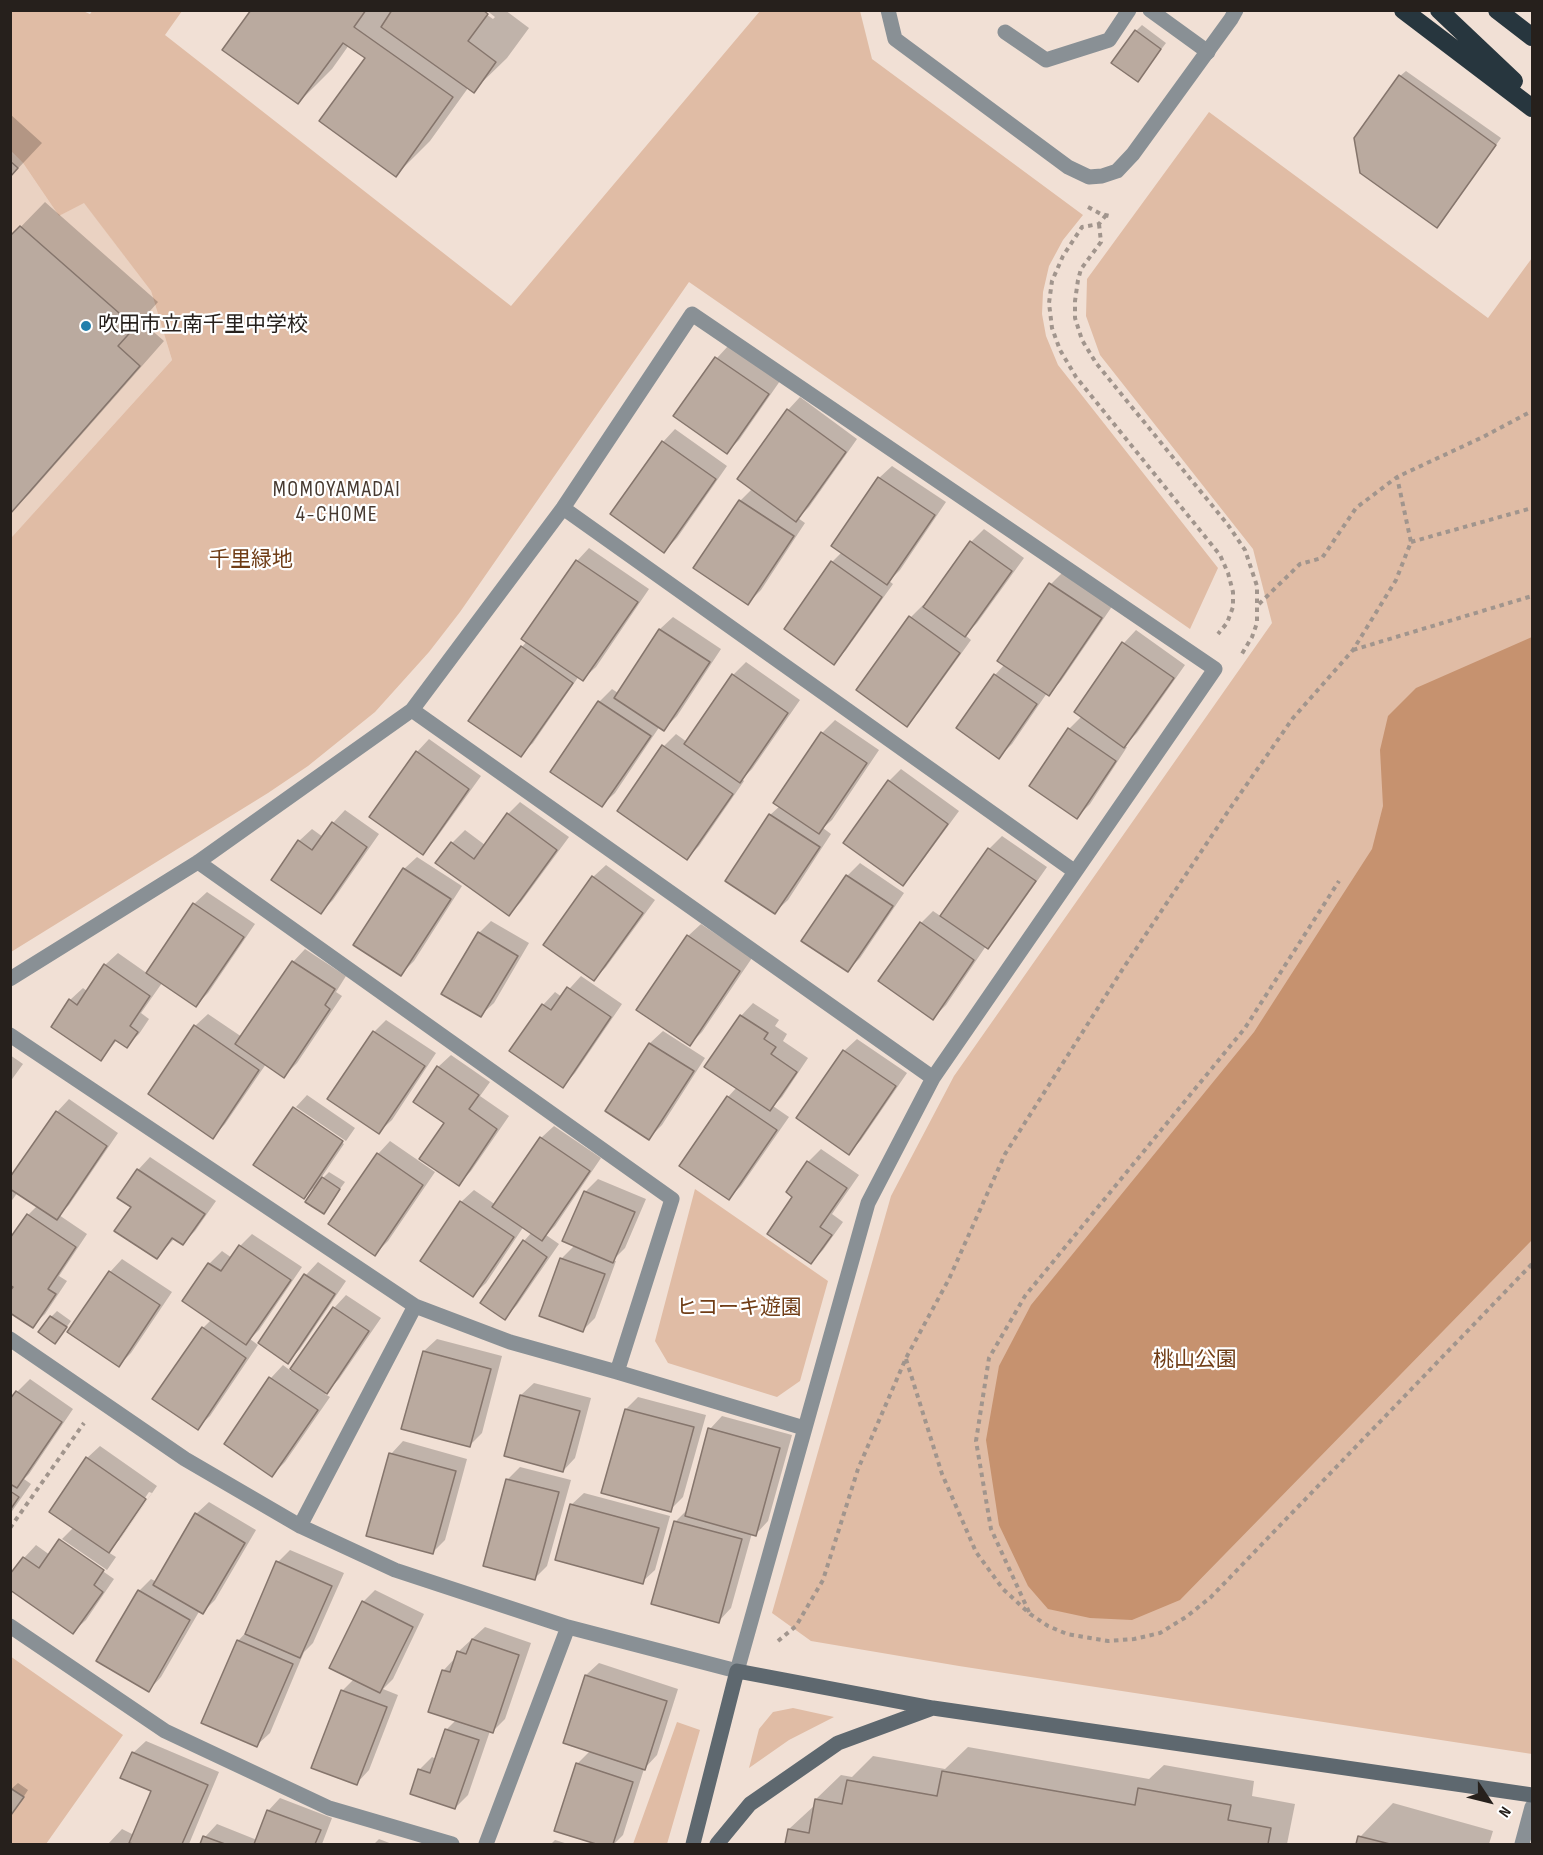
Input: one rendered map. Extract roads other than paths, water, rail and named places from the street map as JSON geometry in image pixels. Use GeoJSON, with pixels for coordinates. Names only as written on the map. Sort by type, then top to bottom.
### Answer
{"type":"FeatureCollection","features":[{"type":"Feature","properties":{"kind":"highway"},"geometry":{"type":"LineString","coordinates":[[1403,10],[1533,108]]}},
{"type":"Feature","properties":{"kind":"highway"},"geometry":{"type":"LineString","coordinates":[[1439,10],[1533,99]]}},
{"type":"Feature","properties":{"kind":"highway"},"geometry":{"type":"LineString","coordinates":[[1497,10],[1533,37]]}},
{"type":"Feature","properties":{"kind":"street"},"geometry":{"type":"LineString","coordinates":[[888,10],[895,39],[1068,168],[1089,177],[1117,171],[1133,154],[1236,10]]}},
{"type":"Feature","properties":{"kind":"street"},"geometry":{"type":"LineString","coordinates":[[1005,32],[1046,60],[1108,40],[1130,10]]}},
{"type":"Feature","properties":{"kind":"street"},"geometry":{"type":"LineString","coordinates":[[1150,10],[1208,52]]}},
{"type":"Feature","properties":{"kind":"street"},"geometry":{"type":"LineString","coordinates":[[10,979],[198,862],[412,710],[563,508],[692,314],[1218,662],[933,1078],[868,1203],[737,1671],[693,1845]]}},
{"type":"Feature","properties":{"kind":"street"},"geometry":{"type":"LineString","coordinates":[[563,508],[1074,871]]}},
{"type":"Feature","properties":{"kind":"street"},"geometry":{"type":"LineString","coordinates":[[412,710],[933,1078]]}},
{"type":"Feature","properties":{"kind":"street"},"geometry":{"type":"LineString","coordinates":[[198,862],[672,1199],[618,1371]]}},
{"type":"Feature","properties":{"kind":"street"},"geometry":{"type":"LineString","coordinates":[[10,1035],[414,1306],[510,1342],[618,1371],[804,1428]]}},
{"type":"Feature","properties":{"kind":"street"},"geometry":{"type":"LineString","coordinates":[[300,1526],[414,1306]]}},
{"type":"Feature","properties":{"kind":"street"},"geometry":{"type":"LineString","coordinates":[[10,1339],[185,1459],[300,1526],[395,1570],[568,1627],[737,1671],[933,1708],[1533,1795]]}},
{"type":"Feature","properties":{"kind":"street"},"geometry":{"type":"LineString","coordinates":[[10,1626],[165,1731],[329,1808],[452,1845]]}},
{"type":"Feature","properties":{"kind":"street"},"geometry":{"type":"LineString","coordinates":[[486,1845],[568,1627]]}},
{"type":"Feature","properties":{"kind":"street"},"geometry":{"type":"LineString","coordinates":[[717,1845],[750,1804],[838,1743],[933,1708]]}},
{"type":"Feature","properties":{"kind":"street"},"geometry":{"type":"LineString","coordinates":[[1522,1845],[1533,1807]]}},
{"type":"Feature","properties":{"kind":"place","name":"吹田市立南千里中学校"},"geometry":{"type":"Point","coordinates":[86,326]}},
{"type":"Feature","properties":{"kind":"district","name":"MOMOYAMADAI 4-CHOME"},"geometry":{"type":"Point","coordinates":[337,502]}},
{"type":"Feature","properties":{"kind":"park label","name":"千里緑地"},"geometry":{"type":"Point","coordinates":[251,561]}},
{"type":"Feature","properties":{"kind":"park label","name":"ヒコーキ遊園"},"geometry":{"type":"Point","coordinates":[739,1309]}},
{"type":"Feature","properties":{"kind":"park label","name":"桃山公園"},"geometry":{"type":"Point","coordinates":[1195,1361]}}]}
